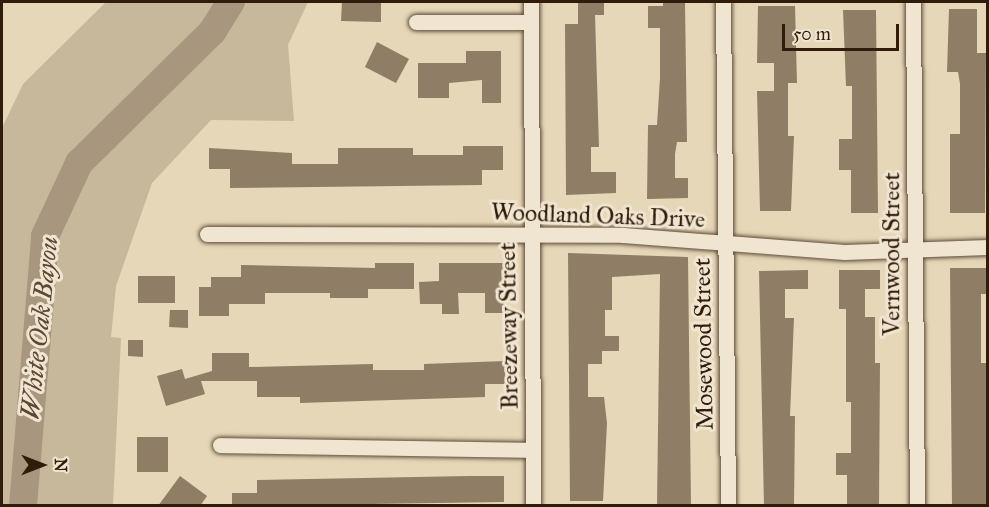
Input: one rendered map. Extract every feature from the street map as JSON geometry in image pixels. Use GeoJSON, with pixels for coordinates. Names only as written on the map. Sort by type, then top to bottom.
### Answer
{"type":"FeatureCollection","features":[{"type":"Feature","properties":{"kind":"street","name":"Breezeway Street"},"geometry":{"type":"LineString","coordinates":[[531,2],[530,233],[533,506]]}},
{"type":"Feature","properties":{"kind":"street","name":"Mosewood Street"},"geometry":{"type":"LineString","coordinates":[[723,2],[728,506]]}},
{"type":"Feature","properties":{"kind":"street","name":"Vernwood Street"},"geometry":{"type":"LineString","coordinates":[[913,2],[912,252],[916,506]]}},
{"type":"Feature","properties":{"kind":"street"},"geometry":{"type":"LineString","coordinates":[[416,22],[531,22]]}},
{"type":"Feature","properties":{"kind":"street","name":"Woodland Oaks Drive"},"geometry":{"type":"LineString","coordinates":[[207,234],[530,233],[912,252],[987,247]]}},
{"type":"Feature","properties":{"kind":"street"},"geometry":{"type":"LineString","coordinates":[[220,445],[533,450]]}},
{"type":"Feature","properties":{"kind":"shaded area"},"geometry":{"type":"Polygon","coordinates":[[[106,2],[308,2],[288,45],[294,121],[211,120],[152,183],[116,286],[111,337],[121,338],[113,505],[2,505],[2,128],[23,84],[106,2]]]}},
{"type":"Feature","properties":{"kind":"building"},"geometry":{"type":"Polygon","coordinates":[[[342,2],[381,3],[381,22],[341,21],[342,2]]]}},
{"type":"Feature","properties":{"kind":"building"},"geometry":{"type":"Polygon","coordinates":[[[578,2],[604,2],[604,15],[595,15],[599,147],[591,147],[591,172],[616,172],[616,193],[566,195],[565,24],[578,24],[578,2]]]}},
{"type":"Feature","properties":{"kind":"building"},"geometry":{"type":"Polygon","coordinates":[[[663,2],[685,2],[687,142],[677,142],[675,178],[688,178],[688,198],[647,199],[648,125],[657,125],[660,78],[660,28],[648,28],[648,6],[663,6],[663,2]]]}},
{"type":"Feature","properties":{"kind":"building"},"geometry":{"type":"Polygon","coordinates":[[[758,6],[795,6],[797,83],[788,83],[788,136],[794,136],[791,211],[760,211],[757,91],[774,91],[774,63],[757,63],[758,6]]]}},
{"type":"Feature","properties":{"kind":"building"},"geometry":{"type":"Polygon","coordinates":[[[949,9],[977,9],[977,53],[986,53],[985,213],[950,213],[950,134],[960,134],[960,84],[958,72],[947,72],[949,9]]]}},
{"type":"Feature","properties":{"kind":"building"},"geometry":{"type":"Polygon","coordinates":[[[843,10],[876,10],[878,213],[851,213],[851,170],[839,170],[839,139],[852,139],[852,86],[846,86],[843,10]]]}},
{"type":"Feature","properties":{"kind":"building"},"geometry":{"type":"Polygon","coordinates":[[[377,42],[409,59],[396,83],[365,67],[377,42]]]}},
{"type":"Feature","properties":{"kind":"building"},"geometry":{"type":"Polygon","coordinates":[[[466,51],[501,51],[501,103],[482,103],[482,80],[449,83],[449,98],[418,98],[418,63],[466,63],[466,51]]]}},
{"type":"Feature","properties":{"kind":"building"},"geometry":{"type":"Polygon","coordinates":[[[463,146],[503,146],[503,170],[482,170],[482,185],[230,188],[230,169],[209,169],[209,148],[292,153],[292,164],[338,164],[338,148],[413,148],[413,155],[463,155],[463,146]]]}},
{"type":"Feature","properties":{"kind":"building"},"geometry":{"type":"Polygon","coordinates":[[[568,253],[688,257],[691,506],[657,506],[660,274],[612,277],[612,310],[605,310],[605,336],[619,336],[619,351],[602,351],[602,364],[588,364],[588,397],[604,397],[607,423],[603,501],[570,501],[568,253]]]}},
{"type":"Feature","properties":{"kind":"building"},"geometry":{"type":"Polygon","coordinates":[[[375,263],[414,263],[414,289],[368,289],[368,298],[330,298],[330,293],[265,293],[265,304],[229,304],[229,316],[199,316],[199,287],[211,287],[211,277],[241,277],[241,265],[375,268],[375,263]]]}},
{"type":"Feature","properties":{"kind":"building"},"geometry":{"type":"Polygon","coordinates":[[[439,263],[504,263],[504,313],[485,313],[485,293],[458,293],[459,314],[442,314],[442,304],[420,304],[419,282],[439,281],[439,263]]]}},
{"type":"Feature","properties":{"kind":"building"},"geometry":{"type":"Polygon","coordinates":[[[950,268],[987,268],[987,294],[981,294],[981,363],[987,363],[987,506],[952,506],[950,268]]]}},
{"type":"Feature","properties":{"kind":"building"},"geometry":{"type":"Polygon","coordinates":[[[808,270],[808,289],[785,289],[785,318],[794,318],[790,416],[795,416],[794,506],[764,506],[759,271],[808,270]]]}},
{"type":"Feature","properties":{"kind":"building"},"geometry":{"type":"Polygon","coordinates":[[[839,270],[880,270],[880,289],[865,289],[865,317],[875,317],[875,363],[880,363],[879,506],[847,506],[847,475],[836,475],[836,453],[851,453],[851,402],[846,402],[846,309],[839,309],[839,270]]]}},
{"type":"Feature","properties":{"kind":"building"},"geometry":{"type":"Polygon","coordinates":[[[138,276],[175,276],[175,303],[138,303],[138,276]]]}},
{"type":"Feature","properties":{"kind":"building"},"geometry":{"type":"Polygon","coordinates":[[[170,310],[188,310],[188,328],[169,327],[170,310]]]}},
{"type":"Feature","properties":{"kind":"building"},"geometry":{"type":"Polygon","coordinates":[[[128,340],[143,340],[143,357],[128,356],[128,340]]]}},
{"type":"Feature","properties":{"kind":"building"},"geometry":{"type":"Polygon","coordinates":[[[212,353],[249,353],[249,367],[373,364],[373,370],[424,370],[424,364],[505,361],[505,384],[485,384],[485,397],[300,403],[300,397],[257,397],[257,381],[201,381],[205,394],[166,406],[157,376],[182,369],[185,379],[212,371],[212,353]]]}},
{"type":"Feature","properties":{"kind":"building"},"geometry":{"type":"Polygon","coordinates":[[[137,437],[168,437],[168,472],[137,472],[137,437]]]}},
{"type":"Feature","properties":{"kind":"building"},"geometry":{"type":"Polygon","coordinates":[[[180,476],[207,496],[200,506],[158,506],[180,476]]]}},
{"type":"Feature","properties":{"kind":"building"},"geometry":{"type":"Polygon","coordinates":[[[504,476],[504,502],[232,506],[232,493],[257,493],[257,480],[504,476]]]}},
{"type":"Feature","properties":{"kind":"waterway","name":"White Oak Bayou"},"geometry":{"type":"LineString","coordinates":[[23,506],[45,236],[79,163],[212,32],[231,2]]}}]}
